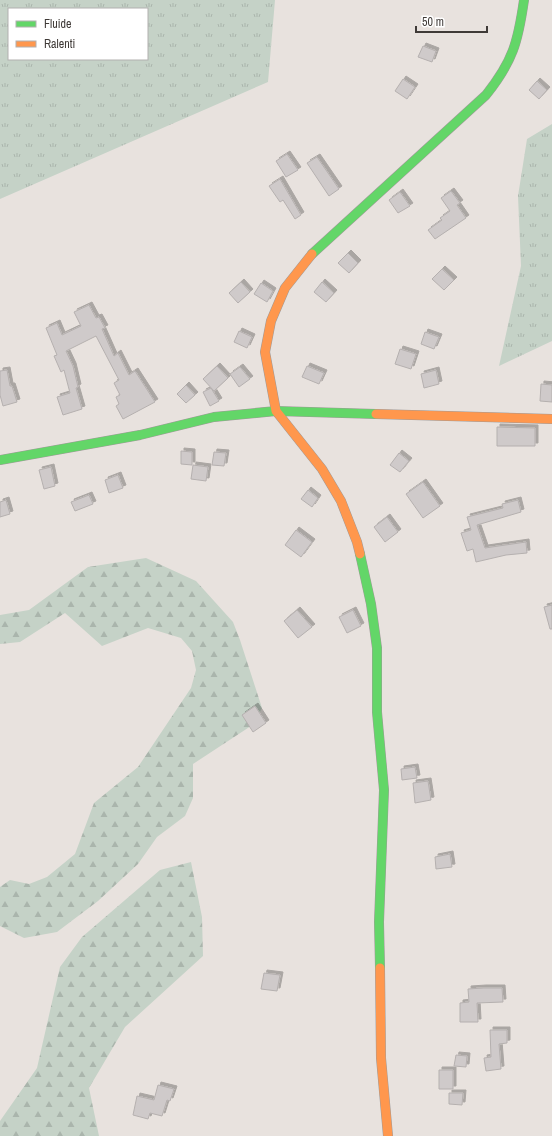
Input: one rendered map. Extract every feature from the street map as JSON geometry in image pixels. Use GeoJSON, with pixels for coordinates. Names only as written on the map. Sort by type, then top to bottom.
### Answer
{"type":"FeatureCollection","features":[{"type":"Feature","properties":{"kind":"street"},"geometry":{"type":"LineString","coordinates":[[388,1136],[381,1058],[379,922],[384,790],[377,712],[377,648],[371,604],[357,542],[341,501],[322,468],[276,411],[268,381],[265,352],[271,321],[285,288],[308,257],[486,95],[502,75],[519,35],[524,0]]}},
{"type":"Feature","properties":{"kind":"street"},"geometry":{"type":"LineString","coordinates":[[0,460],[140,435],[214,417],[276,411],[552,418]]}},
{"type":"Feature","properties":{"kind":"green space"},"geometry":{"type":"Polygon","coordinates":[[[0,0],[275,0],[268,82],[0,199],[0,0]]]}},
{"type":"Feature","properties":{"kind":"green space"},"geometry":{"type":"Polygon","coordinates":[[[552,124],[552,341],[499,366],[521,266],[518,196],[527,139],[552,124]]]}},
{"type":"Feature","properties":{"kind":"green space"},"geometry":{"type":"Polygon","coordinates":[[[146,558],[196,581],[233,622],[262,708],[254,724],[193,764],[193,798],[185,816],[157,837],[138,864],[98,901],[57,932],[24,938],[0,926],[0,887],[10,880],[29,884],[47,877],[75,854],[94,803],[138,767],[191,688],[196,670],[192,651],[181,638],[148,628],[102,646],[65,613],[20,642],[0,644],[0,615],[29,610],[88,567],[146,558]]]}},
{"type":"Feature","properties":{"kind":"green space"},"geometry":{"type":"Polygon","coordinates":[[[191,862],[202,917],[203,956],[125,1027],[89,1088],[99,1136],[0,1136],[0,1121],[37,1068],[60,967],[82,937],[160,870],[191,862]]]}},
{"type":"Feature","properties":{"kind":"building"},"geometry":{"type":"Polygon","coordinates":[[[423,46],[436,51],[432,62],[418,57],[423,46]]]}},
{"type":"Feature","properties":{"kind":"building"},"geometry":{"type":"Polygon","coordinates":[[[403,79],[415,87],[407,99],[395,91],[403,79]]]}},
{"type":"Feature","properties":{"kind":"building"},"geometry":{"type":"Polygon","coordinates":[[[537,81],[547,90],[539,99],[529,90],[537,81]]]}},
{"type":"Feature","properties":{"kind":"building"},"geometry":{"type":"Polygon","coordinates":[[[287,154],[298,170],[286,177],[276,161],[287,154]]]}},
{"type":"Feature","properties":{"kind":"building"},"geometry":{"type":"Polygon","coordinates":[[[317,157],[339,189],[329,196],[307,163],[317,157]]]}},
{"type":"Feature","properties":{"kind":"building"},"geometry":{"type":"Polygon","coordinates":[[[280,179],[301,215],[295,219],[283,200],[280,202],[269,186],[280,179]]]}},
{"type":"Feature","properties":{"kind":"building"},"geometry":{"type":"Polygon","coordinates":[[[451,191],[460,203],[457,205],[466,218],[435,239],[428,230],[442,220],[440,218],[450,211],[441,198],[451,191]]]}},
{"type":"Feature","properties":{"kind":"building"},"geometry":{"type":"Polygon","coordinates":[[[400,192],[410,206],[398,213],[389,200],[400,192]]]}},
{"type":"Feature","properties":{"kind":"building"},"geometry":{"type":"Polygon","coordinates":[[[348,253],[358,263],[349,273],[338,263],[348,253]]]}},
{"type":"Feature","properties":{"kind":"building"},"geometry":{"type":"Polygon","coordinates":[[[442,269],[454,280],[444,290],[432,279],[442,269]]]}},
{"type":"Feature","properties":{"kind":"building"},"geometry":{"type":"Polygon","coordinates":[[[241,282],[250,292],[238,303],[229,293],[241,282]]]}},
{"type":"Feature","properties":{"kind":"building"},"geometry":{"type":"Polygon","coordinates":[[[322,282],[334,293],[326,302],[314,292],[322,282]]]}},
{"type":"Feature","properties":{"kind":"building"},"geometry":{"type":"Polygon","coordinates":[[[261,283],[273,291],[267,302],[254,294],[261,283]]]}},
{"type":"Feature","properties":{"kind":"building"},"geometry":{"type":"Polygon","coordinates":[[[89,305],[96,318],[99,317],[105,328],[102,329],[114,356],[118,353],[129,375],[135,371],[155,402],[123,419],[116,406],[119,404],[116,397],[120,395],[114,383],[119,380],[96,336],[66,351],[73,366],[78,387],[76,388],[82,409],[63,415],[57,397],[70,393],[64,370],[61,372],[54,356],[57,355],[46,328],[57,323],[62,335],[81,326],[74,312],[89,305]]]}},
{"type":"Feature","properties":{"kind":"building"},"geometry":{"type":"Polygon","coordinates":[[[239,331],[252,337],[247,348],[234,342],[239,331]]]}},
{"type":"Feature","properties":{"kind":"building"},"geometry":{"type":"Polygon","coordinates":[[[425,332],[439,337],[434,349],[421,344],[425,332]]]}},
{"type":"Feature","properties":{"kind":"building"},"geometry":{"type":"Polygon","coordinates":[[[400,349],[416,354],[411,369],[395,364],[400,349]]]}},
{"type":"Feature","properties":{"kind":"building"},"geometry":{"type":"Polygon","coordinates":[[[217,366],[228,378],[214,391],[203,379],[217,366]]]}},
{"type":"Feature","properties":{"kind":"building"},"geometry":{"type":"Polygon","coordinates":[[[307,366],[324,373],[319,384],[302,377],[307,366]]]}},
{"type":"Feature","properties":{"kind":"building"},"geometry":{"type":"Polygon","coordinates":[[[240,367],[250,379],[239,387],[230,374],[240,367]]]}},
{"type":"Feature","properties":{"kind":"building"},"geometry":{"type":"Polygon","coordinates":[[[7,370],[10,386],[12,386],[17,402],[3,406],[0,395],[0,371],[7,370]]]}},
{"type":"Feature","properties":{"kind":"building"},"geometry":{"type":"Polygon","coordinates":[[[436,370],[439,384],[424,388],[421,374],[436,370]]]}},
{"type":"Feature","properties":{"kind":"building"},"geometry":{"type":"Polygon","coordinates":[[[541,384],[552,385],[552,402],[540,401],[541,384]]]}},
{"type":"Feature","properties":{"kind":"building"},"geometry":{"type":"Polygon","coordinates":[[[186,385],[195,395],[186,403],[177,394],[186,385]]]}},
{"type":"Feature","properties":{"kind":"building"},"geometry":{"type":"Polygon","coordinates":[[[211,388],[219,401],[210,406],[203,392],[211,388]]]}},
{"type":"Feature","properties":{"kind":"building"},"geometry":{"type":"Polygon","coordinates":[[[497,427],[535,428],[535,446],[497,446],[497,427]]]}},
{"type":"Feature","properties":{"kind":"building"},"geometry":{"type":"Polygon","coordinates":[[[181,451],[192,452],[192,465],[181,464],[181,451]]]}},
{"type":"Feature","properties":{"kind":"building"},"geometry":{"type":"Polygon","coordinates":[[[214,452],[226,453],[224,466],[212,465],[214,452]]]}},
{"type":"Feature","properties":{"kind":"building"},"geometry":{"type":"Polygon","coordinates":[[[399,453],[409,461],[400,472],[390,465],[399,453]]]}},
{"type":"Feature","properties":{"kind":"building"},"geometry":{"type":"Polygon","coordinates":[[[193,465],[208,467],[206,481],[191,479],[193,465]]]}},
{"type":"Feature","properties":{"kind":"building"},"geometry":{"type":"Polygon","coordinates":[[[51,467],[55,486],[44,489],[39,470],[51,467]]]}},
{"type":"Feature","properties":{"kind":"building"},"geometry":{"type":"Polygon","coordinates":[[[118,475],[123,488],[109,493],[105,480],[118,475]]]}},
{"type":"Feature","properties":{"kind":"building"},"geometry":{"type":"Polygon","coordinates":[[[423,482],[440,506],[423,518],[406,494],[423,482]]]}},
{"type":"Feature","properties":{"kind":"building"},"geometry":{"type":"Polygon","coordinates":[[[308,490],[318,498],[312,507],[301,499],[308,490]]]}},
{"type":"Feature","properties":{"kind":"building"},"geometry":{"type":"Polygon","coordinates":[[[89,495],[93,504],[75,511],[71,502],[89,495]]]}},
{"type":"Feature","properties":{"kind":"building"},"geometry":{"type":"Polygon","coordinates":[[[6,500],[10,514],[0,517],[0,502],[6,500]]]}},
{"type":"Feature","properties":{"kind":"building"},"geometry":{"type":"Polygon","coordinates":[[[518,500],[521,512],[477,525],[485,548],[526,542],[527,553],[506,555],[476,562],[473,549],[467,551],[461,533],[471,530],[467,517],[503,508],[502,504],[518,500]]]}},
{"type":"Feature","properties":{"kind":"building"},"geometry":{"type":"Polygon","coordinates":[[[387,517],[398,532],[385,542],[374,527],[387,517]]]}},
{"type":"Feature","properties":{"kind":"building"},"geometry":{"type":"Polygon","coordinates":[[[296,530],[312,542],[301,557],[285,545],[296,530]]]}},
{"type":"Feature","properties":{"kind":"building"},"geometry":{"type":"Polygon","coordinates":[[[552,605],[552,629],[550,629],[544,607],[552,605]]]}},
{"type":"Feature","properties":{"kind":"building"},"geometry":{"type":"Polygon","coordinates":[[[297,610],[312,627],[298,638],[284,621],[297,610]]]}},
{"type":"Feature","properties":{"kind":"building"},"geometry":{"type":"Polygon","coordinates":[[[353,610],[361,626],[347,633],[339,617],[353,610]]]}},
{"type":"Feature","properties":{"kind":"building"},"geometry":{"type":"Polygon","coordinates":[[[255,706],[266,723],[253,732],[242,715],[255,706]]]}},
{"type":"Feature","properties":{"kind":"building"},"geometry":{"type":"Polygon","coordinates":[[[415,767],[417,778],[402,780],[401,769],[415,767]]]}},
{"type":"Feature","properties":{"kind":"building"},"geometry":{"type":"Polygon","coordinates":[[[428,781],[431,800],[415,803],[413,783],[428,781]]]}},
{"type":"Feature","properties":{"kind":"building"},"geometry":{"type":"Polygon","coordinates":[[[450,854],[452,867],[436,869],[435,857],[450,854]]]}},
{"type":"Feature","properties":{"kind":"building"},"geometry":{"type":"Polygon","coordinates":[[[264,973],[280,975],[277,991],[261,989],[264,973]]]}},
{"type":"Feature","properties":{"kind":"building"},"geometry":{"type":"Polygon","coordinates":[[[502,988],[503,1002],[477,1003],[478,1022],[460,1022],[460,1003],[469,1002],[468,989],[502,988]]]}},
{"type":"Feature","properties":{"kind":"building"},"geometry":{"type":"Polygon","coordinates":[[[490,1030],[507,1030],[507,1043],[499,1044],[501,1069],[486,1071],[484,1058],[491,1057],[490,1030]]]}},
{"type":"Feature","properties":{"kind":"building"},"geometry":{"type":"Polygon","coordinates":[[[456,1055],[467,1056],[466,1067],[454,1066],[456,1055]]]}},
{"type":"Feature","properties":{"kind":"building"},"geometry":{"type":"Polygon","coordinates":[[[439,1070],[453,1070],[453,1089],[439,1089],[439,1070]]]}},
{"type":"Feature","properties":{"kind":"building"},"geometry":{"type":"Polygon","coordinates":[[[158,1085],[174,1089],[170,1101],[167,1100],[162,1116],[150,1113],[148,1119],[133,1115],[137,1096],[154,1100],[158,1085]]]}},
{"type":"Feature","properties":{"kind":"building"},"geometry":{"type":"Polygon","coordinates":[[[449,1093],[463,1093],[462,1105],[449,1104],[449,1093]]]}},
{"type":"Feature","properties":{"kind":"traffic: fast"},"geometry":{"type":"LineString","coordinates":[[312,254],[486,95],[502,72],[513,50],[524,0]]}},
{"type":"Feature","properties":{"kind":"traffic: fast"},"geometry":{"type":"LineString","coordinates":[[0,460],[140,435],[214,417],[276,411],[376,414]]}},
{"type":"Feature","properties":{"kind":"traffic: fast"},"geometry":{"type":"LineString","coordinates":[[360,554],[371,604],[377,648],[377,712],[384,790],[379,922],[380,968]]}},
{"type":"Feature","properties":{"kind":"traffic: slow"},"geometry":{"type":"LineString","coordinates":[[312,254],[285,288],[271,321],[265,352],[276,411],[322,469],[341,501],[357,542],[360,554]]}},
{"type":"Feature","properties":{"kind":"traffic: slow"},"geometry":{"type":"LineString","coordinates":[[376,414],[552,419]]}},
{"type":"Feature","properties":{"kind":"traffic: slow"},"geometry":{"type":"LineString","coordinates":[[380,968],[381,1058],[388,1136]]}}]}
